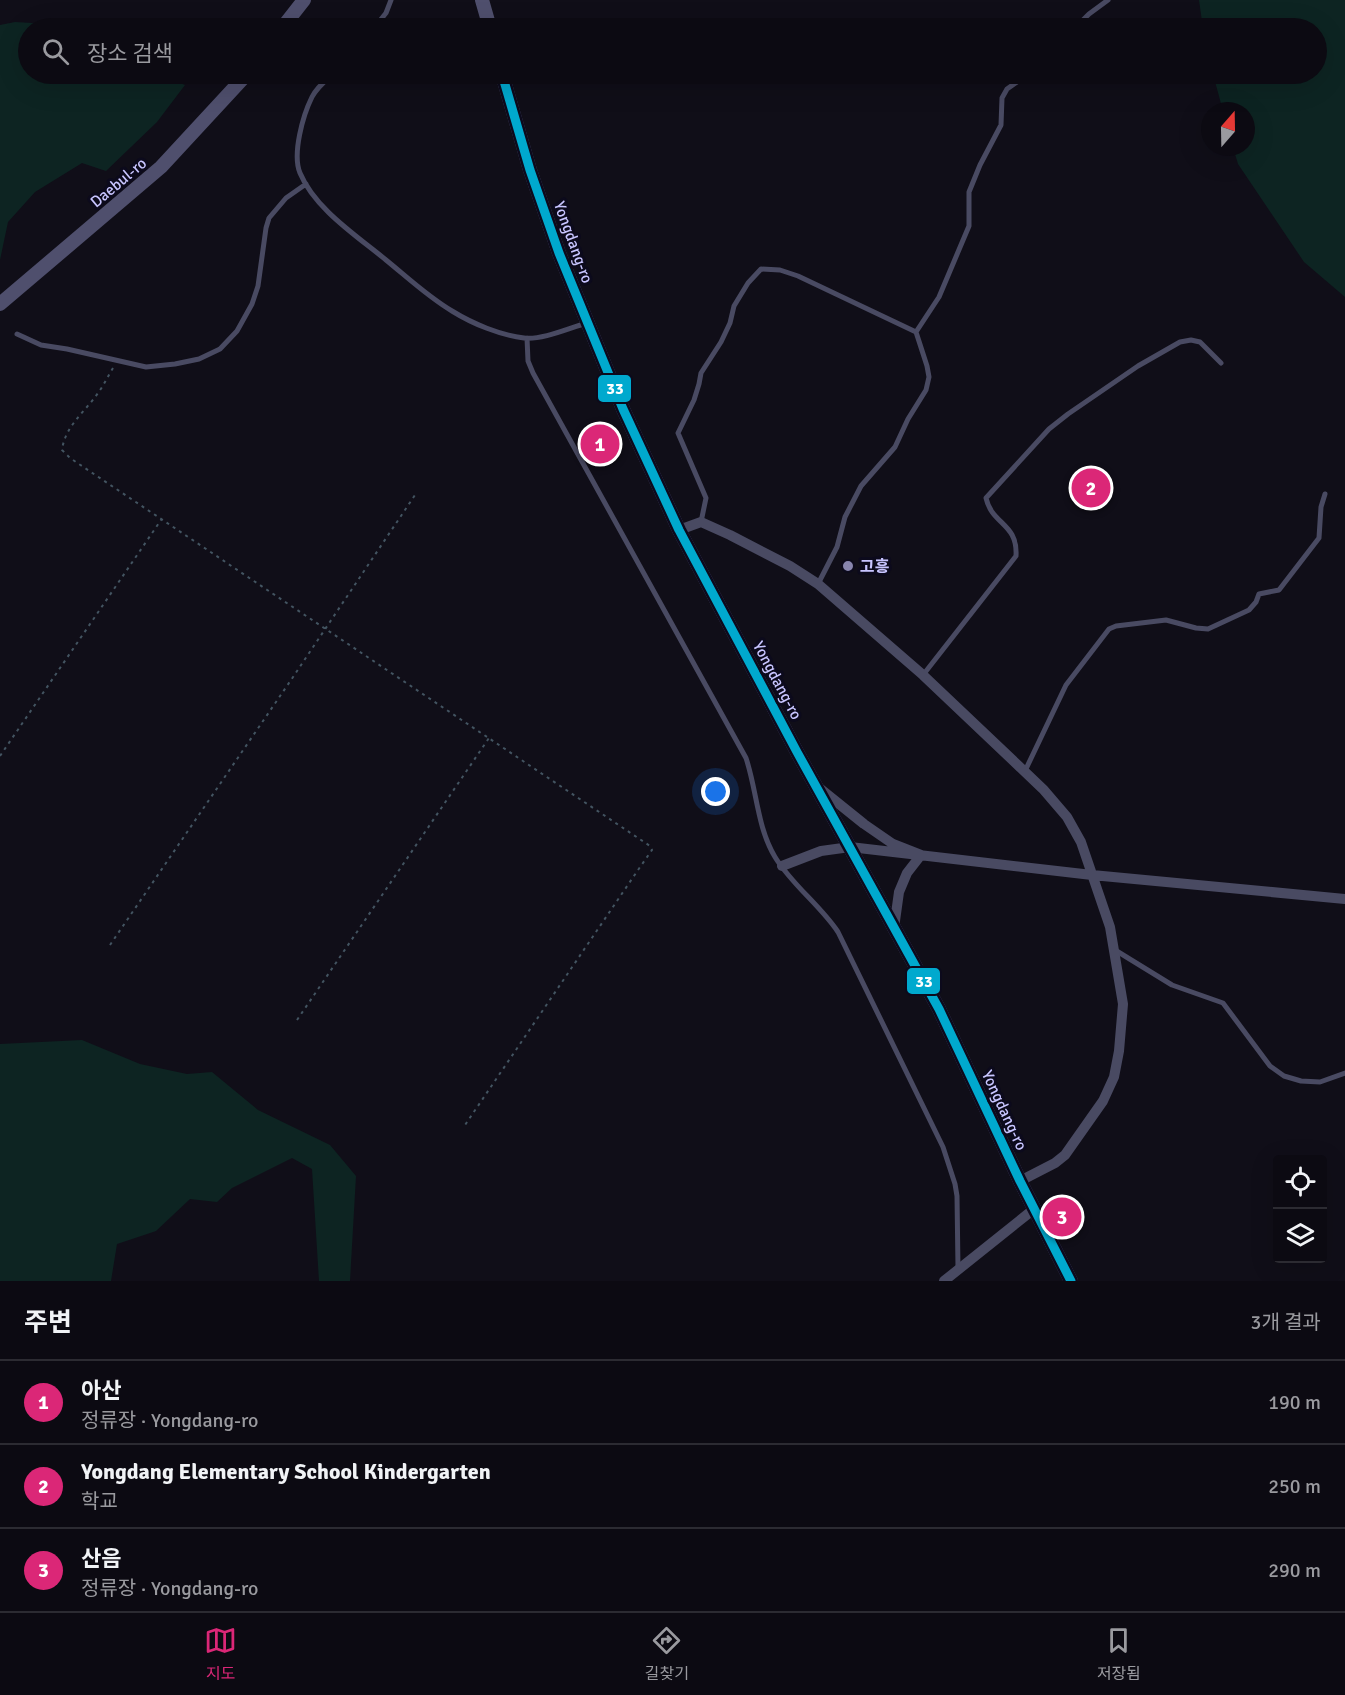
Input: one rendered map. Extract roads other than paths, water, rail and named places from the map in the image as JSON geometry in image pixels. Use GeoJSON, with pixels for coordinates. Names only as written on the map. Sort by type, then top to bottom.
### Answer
{"type":"FeatureCollection","features":[{"type":"Feature","properties":{"kind":"main road"},"geometry":{"type":"LineString","coordinates":[[290,18],[304,0]]}},
{"type":"Feature","properties":{"kind":"main road"},"geometry":{"type":"LineString","coordinates":[[476,0],[486,18]]}},
{"type":"Feature","properties":{"kind":"main road"},"geometry":{"type":"LineString","coordinates":[[482,0],[487,18]]}},
{"type":"Feature","properties":{"kind":"main road","name":"Daebul-ro"},"geometry":{"type":"LineString","coordinates":[[0,304],[161,167],[238,84]]}},
{"type":"Feature","properties":{"kind":"main road","name":"Yongdang-ro"},"geometry":{"type":"LineString","coordinates":[[505,84],[540,198],[586,323],[623,410],[679,530],[939,1009],[1020,1181],[1071,1281]]}},
{"type":"Feature","properties":{"kind":"street"},"geometry":{"type":"LineString","coordinates":[[679,530],[700,522],[790,566],[818,584],[923,675],[1025,771],[1067,817],[1081,842],[1110,927],[1114,949],[1123,1004],[1119,1052],[1114,1077],[1104,1101],[1065,1155],[1055,1163],[1020,1181]]}},
{"type":"Feature","properties":{"kind":"street"},"geometry":{"type":"LineString","coordinates":[[816,786],[893,844],[921,855]]}},
{"type":"Feature","properties":{"kind":"street"},"geometry":{"type":"LineString","coordinates":[[782,866],[821,851],[850,847],[1092,875],[1345,899]]}},
{"type":"Feature","properties":{"kind":"street"},"geometry":{"type":"LineString","coordinates":[[894,928],[899,892],[907,873],[921,855]]}},
{"type":"Feature","properties":{"kind":"street"},"geometry":{"type":"LineString","coordinates":[[944,1281],[1034,1209]]}},
{"type":"Feature","properties":{"kind":"lane"},"geometry":{"type":"LineString","coordinates":[[383,18],[391,0]]}},
{"type":"Feature","properties":{"kind":"lane"},"geometry":{"type":"LineString","coordinates":[[1085,18],[1108,0]]}},
{"type":"Feature","properties":{"kind":"lane"},"geometry":{"type":"LineString","coordinates":[[321,84],[312,97],[304,118],[297,152],[299,171],[326,210],[450,310],[481,325],[509,335],[527,338],[539,337],[586,323]]}},
{"type":"Feature","properties":{"kind":"lane"},"geometry":{"type":"LineString","coordinates":[[916,332],[939,297],[969,226],[969,192],[1001,125],[1002,98],[1007,89],[1014,84]]}},
{"type":"Feature","properties":{"kind":"lane"},"geometry":{"type":"LineString","coordinates":[[17,334],[41,345],[67,348],[146,367],[199,359],[220,349],[237,332],[252,304],[258,286],[269,218],[286,198],[306,184]]}},
{"type":"Feature","properties":{"kind":"lane"},"geometry":{"type":"LineString","coordinates":[[700,522],[706,498],[678,433],[694,399],[701,372],[721,342],[730,323],[734,306],[760,269],[780,270],[798,276],[916,332],[927,366],[926,390],[896,447],[861,486],[845,518],[837,547],[818,584]]}},
{"type":"Feature","properties":{"kind":"lane"},"geometry":{"type":"LineString","coordinates":[[527,338],[528,361],[533,373],[746,758],[764,834],[775,857],[795,884],[838,932],[943,1147],[957,1196],[958,1270]]}},
{"type":"Feature","properties":{"kind":"lane"},"geometry":{"type":"LineString","coordinates":[[923,675],[1016,556],[1014,535],[988,507],[986,498],[1049,429],[1138,366],[1180,342],[1191,340],[1200,342],[1221,363]]}},
{"type":"Feature","properties":{"kind":"lane"},"geometry":{"type":"LineString","coordinates":[[1025,771],[1066,686],[1109,629],[1116,626],[1166,620],[1208,629],[1249,610],[1256,603],[1259,594],[1279,590],[1319,538],[1325,494]]}},
{"type":"Feature","properties":{"kind":"lane"},"geometry":{"type":"LineString","coordinates":[[1114,949],[1172,985],[1222,1003],[1270,1066],[1284,1076],[1301,1081],[1320,1082],[1345,1073]]}},
{"type":"Feature","properties":{"kind":"place","name":"아산"},"geometry":{"type":"Point","coordinates":[600,444]}},
{"type":"Feature","properties":{"kind":"place","name":"Yongdang Elementary School Kindergarten"},"geometry":{"type":"Point","coordinates":[1091,488]}},
{"type":"Feature","properties":{"kind":"place","name":"고흥"},"geometry":{"type":"Point","coordinates":[848,566]}},
{"type":"Feature","properties":{"kind":"place","name":"산음"},"geometry":{"type":"Point","coordinates":[1062,1217]}}]}
